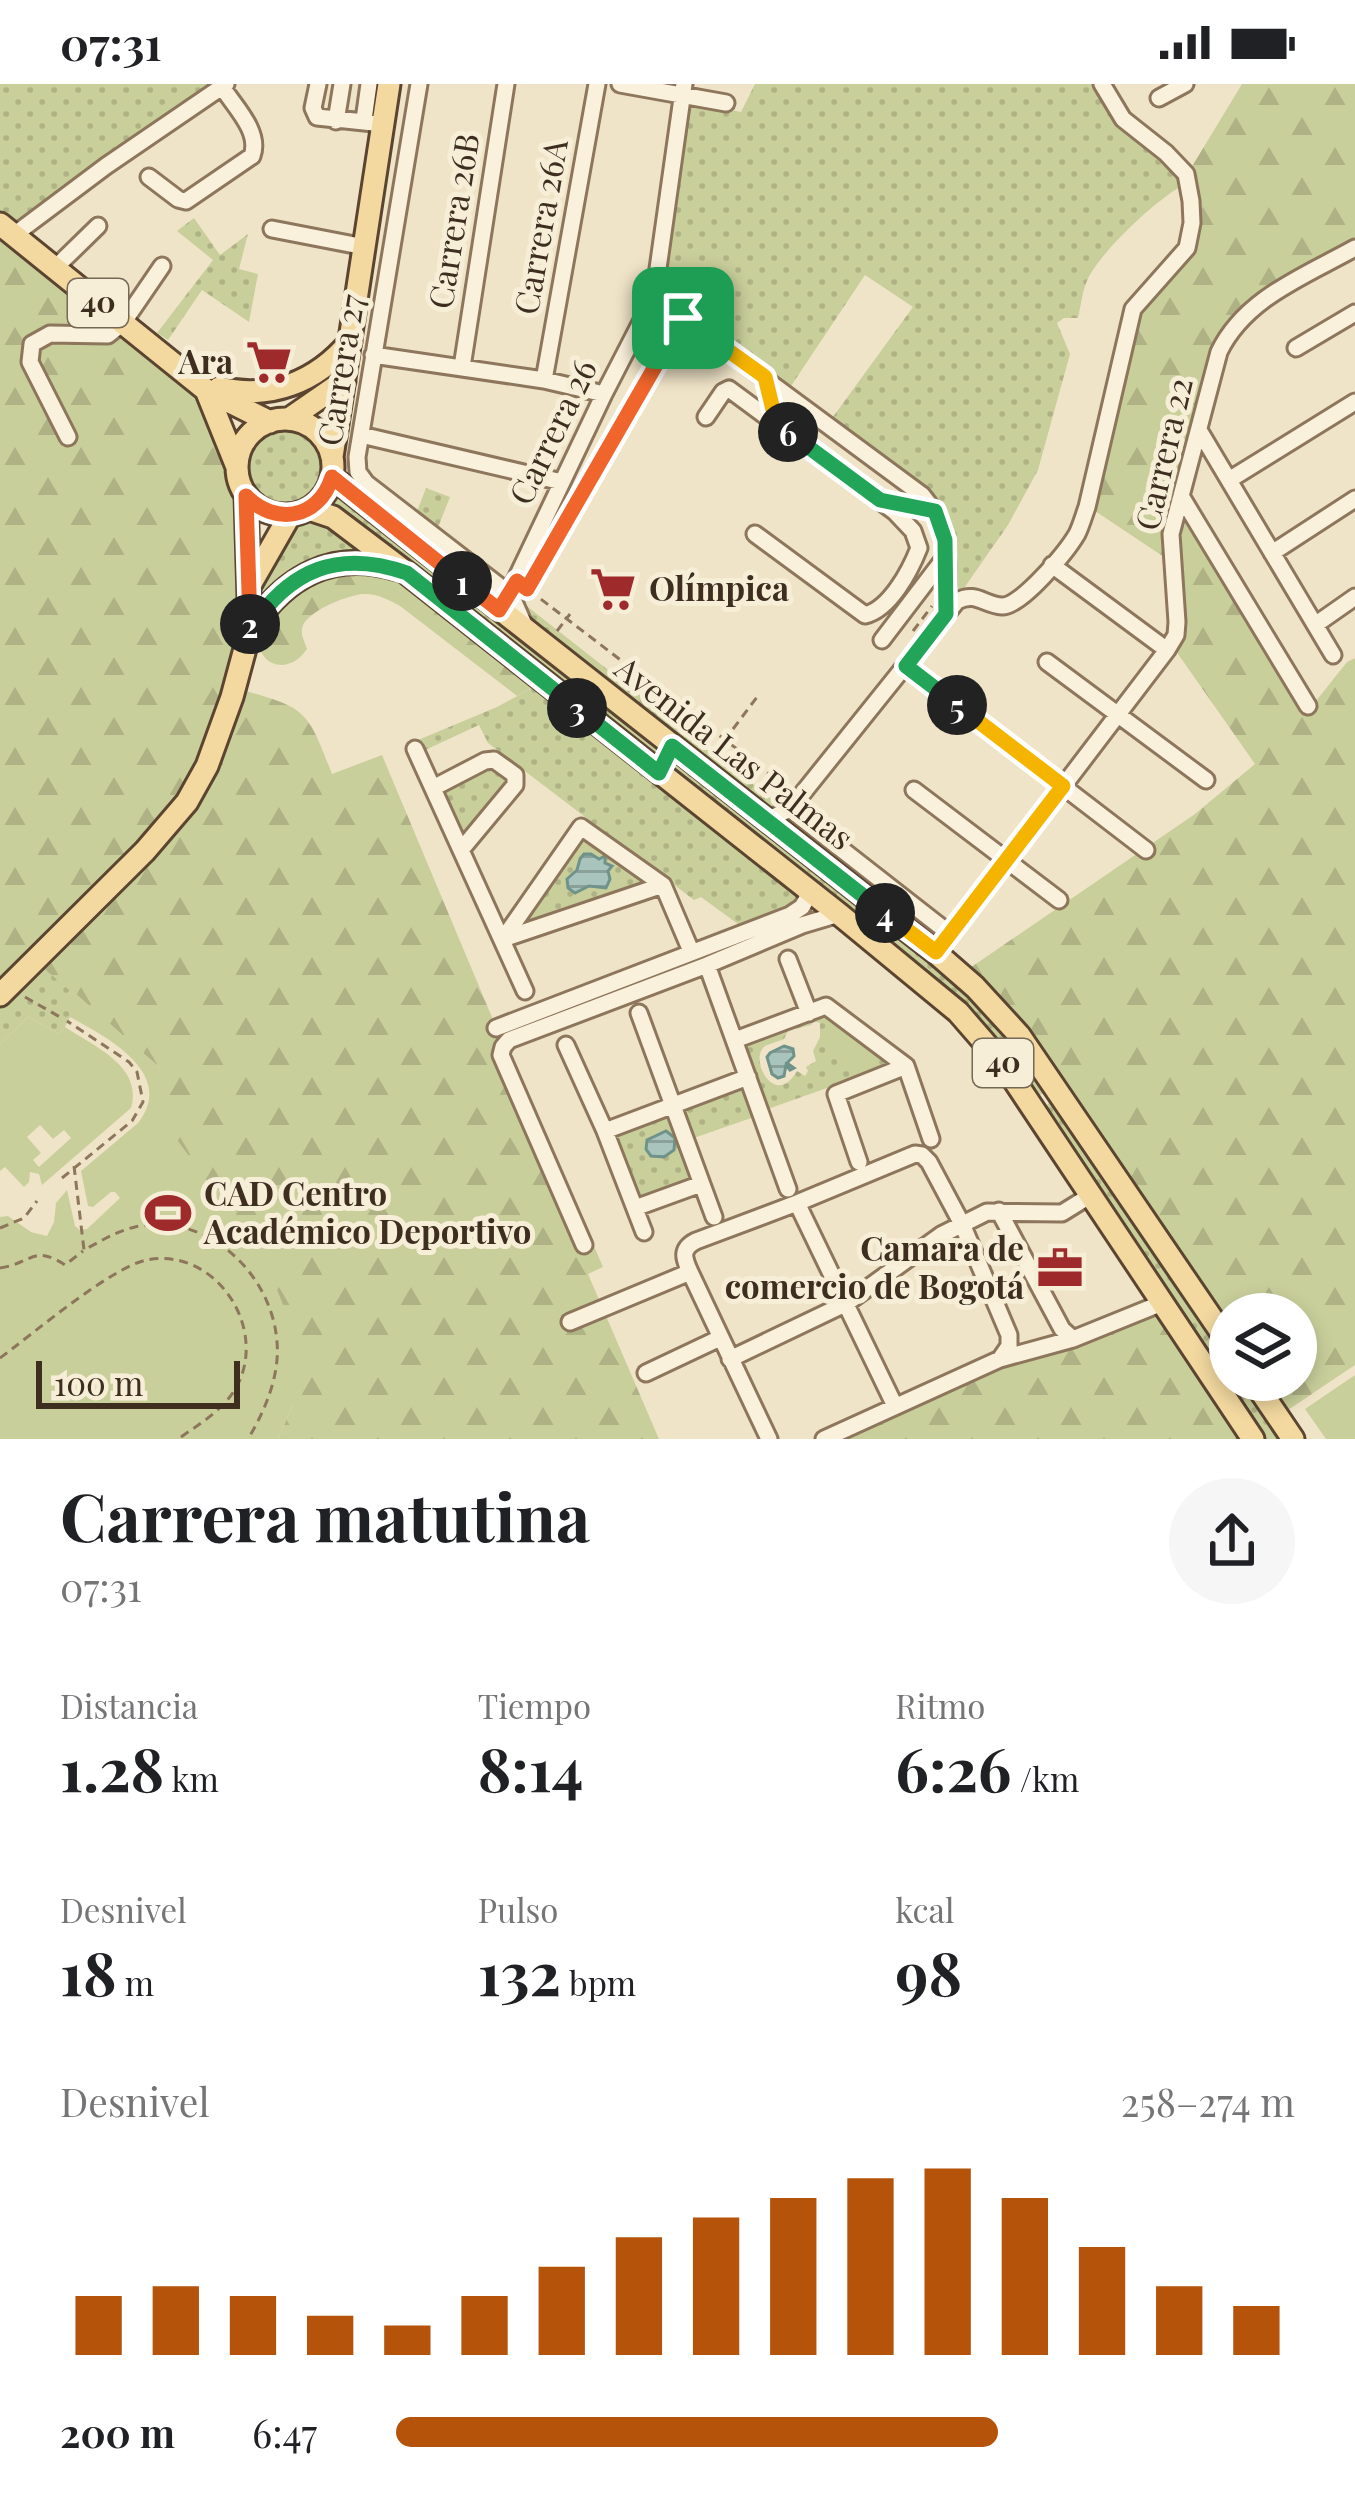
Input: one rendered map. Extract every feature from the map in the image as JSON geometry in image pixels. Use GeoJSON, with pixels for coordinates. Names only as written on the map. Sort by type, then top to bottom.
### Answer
{"type":"FeatureCollection","features":[{"type":"Feature","properties":{"kind":"main road"},"geometry":{"type":"LineString","coordinates":[[250,586],[300,512],[323,497],[332,467],[364,247],[373,122],[389,84]]}},
{"type":"Feature","properties":{"kind":"main road","name":"40"},"geometry":{"type":"LineString","coordinates":[[7,230],[201,385]]}},
{"type":"Feature","properties":{"kind":"main road"},"geometry":{"type":"LineString","coordinates":[[201,385],[231,391],[278,389],[314,375],[350,342]]}},
{"type":"Feature","properties":{"kind":"main road"},"geometry":{"type":"LineString","coordinates":[[4,992],[188,802],[219,735],[250,630],[246,496],[237,467],[244,441],[257,428],[344,381]]}},
{"type":"Feature","properties":{"kind":"main road"},"geometry":{"type":"LineString","coordinates":[[201,385],[279,420]]}},
{"type":"Feature","properties":{"kind":"main road"},"geometry":{"type":"LineString","coordinates":[[201,385],[237,467]]}},
{"type":"Feature","properties":{"kind":"main road","name":"40"},"geometry":{"type":"LineString","coordinates":[[279,420],[315,430],[327,444],[332,467]]}},
{"type":"Feature","properties":{"kind":"main road","name":"Avenida Las Palmas"},"geometry":{"type":"LineString","coordinates":[[332,467],[509,595],[536,639],[672,746],[776,827],[943,943],[1019,1035],[1209,1314]]}},
{"type":"Feature","properties":{"kind":"main road","name":"40"},"geometry":{"type":"LineString","coordinates":[[246,496],[268,512],[300,512]]}},
{"type":"Feature","properties":{"kind":"main road","name":"Avenida Las Palmas"},"geometry":{"type":"LineString","coordinates":[[300,512],[333,517],[407,573],[958,1012],[1032,1106],[1252,1439]]}},
{"type":"Feature","properties":{"kind":"main road"},"geometry":{"type":"LineString","coordinates":[[250,630],[280,592],[335,564],[378,564],[407,573]]}},
{"type":"Feature","properties":{"kind":"main road"},"geometry":{"type":"LineString","coordinates":[[659,773],[672,746]]}},
{"type":"Feature","properties":{"kind":"main road","name":"40"},"geometry":{"type":"LineString","coordinates":[[1032,1106],[1058,1090]]}},
{"type":"Feature","properties":{"kind":"main road"},"geometry":{"type":"LineString","coordinates":[[1267,1401],[1293,1439]]}},
{"type":"Feature","properties":{"kind":"street"},"geometry":{"type":"LineString","coordinates":[[318,84],[314,113],[336,121],[373,122],[368,91],[342,87],[336,121]]}},
{"type":"Feature","properties":{"kind":"street","name":"Carrera 27"},"geometry":{"type":"LineString","coordinates":[[419,84],[357,465],[361,478],[509,595]]}},
{"type":"Feature","properties":{"kind":"street","name":"Carrera 26B"},"geometry":{"type":"LineString","coordinates":[[462,367],[506,84]]}},
{"type":"Feature","properties":{"kind":"street","name":"Carrera 26A"},"geometry":{"type":"LineString","coordinates":[[544,380],[597,84]]}},
{"type":"Feature","properties":{"kind":"street"},"geometry":{"type":"LineString","coordinates":[[620,84],[683,89],[726,103]]}},
{"type":"Feature","properties":{"kind":"street"},"geometry":{"type":"LineString","coordinates":[[776,827],[957,601],[978,597],[1009,607],[1076,534],[1087,507],[1132,309],[1187,248],[1192,223],[1186,174],[1123,119],[1102,84]]}},
{"type":"Feature","properties":{"kind":"street"},"geometry":{"type":"LineString","coordinates":[[1159,98],[1186,84]]}},
{"type":"Feature","properties":{"kind":"street"},"geometry":{"type":"LineString","coordinates":[[7,230],[224,86],[254,138],[252,156],[186,201],[149,177]]}},
{"type":"Feature","properties":{"kind":"street","name":"Carrera 26"},"geometry":{"type":"LineString","coordinates":[[509,595],[654,297],[683,89]]}},
{"type":"Feature","properties":{"kind":"street"},"geometry":{"type":"LineString","coordinates":[[55,268],[98,226]]}},
{"type":"Feature","properties":{"kind":"street"},"geometry":{"type":"LineString","coordinates":[[272,229],[364,247]]}},
{"type":"Feature","properties":{"kind":"street","name":"Carrera 22"},"geometry":{"type":"LineString","coordinates":[[943,943],[1176,635],[1171,534],[1219,352],[1240,319],[1259,302],[1355,248]]}},
{"type":"Feature","properties":{"kind":"street"},"geometry":{"type":"LineString","coordinates":[[68,437],[30,362],[32,344],[50,334],[108,335],[123,323],[162,266]]}},
{"type":"Feature","properties":{"kind":"street"},"geometry":{"type":"LineString","coordinates":[[654,297],[922,494],[941,523],[946,614]]}},
{"type":"Feature","properties":{"kind":"street"},"geometry":{"type":"LineString","coordinates":[[1296,348],[1355,313]]}},
{"type":"Feature","properties":{"kind":"street"},"geometry":{"type":"LineString","coordinates":[[373,355],[544,380],[604,394]]}},
{"type":"Feature","properties":{"kind":"street"},"geometry":{"type":"LineString","coordinates":[[765,377],[776,422]]}},
{"type":"Feature","properties":{"kind":"street"},"geometry":{"type":"LineString","coordinates":[[706,417],[727,388],[880,500],[913,531],[919,548],[898,586],[870,615],[860,614],[754,534]]}},
{"type":"Feature","properties":{"kind":"street"},"geometry":{"type":"LineString","coordinates":[[1229,480],[1355,402]]}},
{"type":"Feature","properties":{"kind":"street"},"geometry":{"type":"LineString","coordinates":[[1198,430],[1333,655]]}},
{"type":"Feature","properties":{"kind":"street"},"geometry":{"type":"LineString","coordinates":[[361,435],[562,482]]}},
{"type":"Feature","properties":{"kind":"street"},"geometry":{"type":"LineString","coordinates":[[1181,496],[1308,706]]}},
{"type":"Feature","properties":{"kind":"street"},"geometry":{"type":"LineString","coordinates":[[1272,553],[1355,499]]}},
{"type":"Feature","properties":{"kind":"street"},"geometry":{"type":"LineString","coordinates":[[880,500],[935,511]]}},
{"type":"Feature","properties":{"kind":"street"},"geometry":{"type":"LineString","coordinates":[[882,640],[946,556]]}},
{"type":"Feature","properties":{"kind":"street"},"geometry":{"type":"LineString","coordinates":[[1052,565],[1167,650]]}},
{"type":"Feature","properties":{"kind":"street"},"geometry":{"type":"LineString","coordinates":[[1315,625],[1355,597]]}},
{"type":"Feature","properties":{"kind":"street"},"geometry":{"type":"LineString","coordinates":[[1047,662],[1206,780]]}},
{"type":"Feature","properties":{"kind":"street"},"geometry":{"type":"LineString","coordinates":[[906,666],[1146,850]]}},
{"type":"Feature","properties":{"kind":"street"},"geometry":{"type":"LineString","coordinates":[[416,749],[525,991]]}},
{"type":"Feature","properties":{"kind":"street"},"geometry":{"type":"LineString","coordinates":[[433,788],[485,761],[494,760],[514,776],[515,785],[461,850]]}},
{"type":"Feature","properties":{"kind":"street"},"geometry":{"type":"LineString","coordinates":[[914,790],[1059,900]]}},
{"type":"Feature","properties":{"kind":"street"},"geometry":{"type":"LineString","coordinates":[[794,802],[943,943]]}},
{"type":"Feature","properties":{"kind":"street"},"geometry":{"type":"LineString","coordinates":[[502,940],[581,827],[663,885],[691,952]]}},
{"type":"Feature","properties":{"kind":"street"},"geometry":{"type":"LineString","coordinates":[[502,940],[663,885]]}},
{"type":"Feature","properties":{"kind":"street"},"geometry":{"type":"LineString","coordinates":[[496,1028],[790,915],[810,893]]}},
{"type":"Feature","properties":{"kind":"street"},"geometry":{"type":"LineString","coordinates":[[584,1245],[501,1055],[503,1047],[509,1040],[838,914]]}},
{"type":"Feature","properties":{"kind":"street"},"geometry":{"type":"LineString","coordinates":[[788,959],[809,1013]]}},
{"type":"Feature","properties":{"kind":"street"},"geometry":{"type":"LineString","coordinates":[[707,965],[793,1196],[895,1406]]}},
{"type":"Feature","properties":{"kind":"street"},"geometry":{"type":"LineString","coordinates":[[735,1040],[826,1006],[906,1066],[931,1139]]}},
{"type":"Feature","properties":{"kind":"street"},"geometry":{"type":"LineString","coordinates":[[639,1013],[714,1217]]}},
{"type":"Feature","properties":{"kind":"street"},"geometry":{"type":"LineString","coordinates":[[566,1045],[644,1232]]}},
{"type":"Feature","properties":{"kind":"street"},"geometry":{"type":"LineString","coordinates":[[860,1162],[836,1094],[906,1066]]}},
{"type":"Feature","properties":{"kind":"street"},"geometry":{"type":"LineString","coordinates":[[605,1131],[748,1077]]}},
{"type":"Feature","properties":{"kind":"street"},"geometry":{"type":"LineString","coordinates":[[769,1439],[684,1254],[692,1243],[793,1196],[920,1154],[929,1162],[962,1225],[1010,1336],[1000,1359]]}},
{"type":"Feature","properties":{"kind":"street"},"geometry":{"type":"LineString","coordinates":[[635,1208],[701,1184]]}},
{"type":"Feature","properties":{"kind":"street"},"geometry":{"type":"LineString","coordinates":[[730,1359],[848,1303],[941,1235],[987,1213],[1062,1213],[1091,1195]]}},
{"type":"Feature","properties":{"kind":"street"},"geometry":{"type":"LineString","coordinates":[[999,1211],[1072,1340]]}},
{"type":"Feature","properties":{"kind":"street"},"geometry":{"type":"LineString","coordinates":[[570,1322],[690,1272]]}},
{"type":"Feature","properties":{"kind":"street"},"geometry":{"type":"LineString","coordinates":[[824,1439],[1000,1359],[1072,1340],[1162,1303]]}},
{"type":"Feature","properties":{"kind":"street"},"geometry":{"type":"LineString","coordinates":[[646,1373],[720,1338]]}},
{"type":"Feature","properties":{"kind":"path"},"geometry":{"type":"LineString","coordinates":[[539,568],[683,318]]}},
{"type":"Feature","properties":{"kind":"path"},"geometry":{"type":"LineString","coordinates":[[509,595],[568,616],[725,740],[794,802]]}},
{"type":"Feature","properties":{"kind":"path"},"geometry":{"type":"LineString","coordinates":[[536,639],[568,616]]}},
{"type":"Feature","properties":{"kind":"path"},"geometry":{"type":"LineString","coordinates":[[703,770],[757,697]]}},
{"type":"Feature","properties":{"kind":"path"},"geometry":{"type":"LineString","coordinates":[[4,992],[60,1017]]}},
{"type":"Feature","properties":{"kind":"path"},"geometry":{"type":"LineString","coordinates":[[62,1178],[132,1121],[143,1102],[137,1072],[129,1062],[68,1021]]}},
{"type":"Feature","properties":{"kind":"path"},"geometry":{"type":"LineString","coordinates":[[74,1166],[85,1250]]}},
{"type":"Feature","properties":{"kind":"path"},"geometry":{"type":"LineString","coordinates":[[0,1228],[24,1218],[37,1201]]}},
{"type":"Feature","properties":{"kind":"path"},"geometry":{"type":"LineString","coordinates":[[0,1268],[18,1265],[38,1253],[65,1265],[107,1237],[155,1225],[201,1234],[226,1247],[250,1269],[268,1303],[277,1342],[267,1402],[248,1439]]}},
{"type":"Feature","properties":{"kind":"path"},"geometry":{"type":"LineString","coordinates":[[0,1358],[132,1264],[161,1258],[191,1264],[232,1298],[242,1318],[247,1351],[243,1372],[228,1400],[178,1439]]}},
{"type":"Feature","properties":{"kind":"green space"},"geometry":{"type":"Polygon","coordinates":[[[0,84],[211,84],[18,224],[0,211],[0,84]]]}},
{"type":"Feature","properties":{"kind":"green space"},"geometry":{"type":"Polygon","coordinates":[[[755,84],[1096,84],[1117,125],[1179,178],[1180,187],[1128,229],[1093,270],[1078,318],[1057,323],[1070,354],[1038,470],[1008,525],[954,596],[947,523],[830,421],[913,307],[865,275],[789,389],[659,295],[687,101],[741,112],[755,84]]]}},
{"type":"Feature","properties":{"kind":"green space"},"geometry":{"type":"Polygon","coordinates":[[[1242,84],[1355,84],[1355,242],[1246,305],[1219,338],[1167,559],[1092,509],[1138,310],[1192,247],[1188,173],[1242,84]]]}},
{"type":"Feature","properties":{"kind":"green space"},"geometry":{"type":"Polygon","coordinates":[[[194,218],[220,255],[248,234],[239,269],[258,274],[249,322],[202,290],[168,340],[157,333],[213,260],[177,231],[194,218]]]}},
{"type":"Feature","properties":{"kind":"green space"},"geometry":{"type":"Polygon","coordinates":[[[0,235],[196,390],[238,498],[242,629],[215,722],[181,797],[0,984],[0,235]]]}},
{"type":"Feature","properties":{"kind":"green space"},"geometry":{"type":"Polygon","coordinates":[[[285,427],[313,439],[325,467],[313,495],[285,507],[257,495],[245,467],[257,439],[285,427]]]}},
{"type":"Feature","properties":{"kind":"green space"},"geometry":{"type":"Polygon","coordinates":[[[426,488],[450,497],[437,530],[416,514],[426,488]]]}},
{"type":"Feature","properties":{"kind":"green space"},"geometry":{"type":"Polygon","coordinates":[[[335,492],[660,748],[660,755],[656,758],[328,504],[335,492]]]}},
{"type":"Feature","properties":{"kind":"green space"},"geometry":{"type":"Polygon","coordinates":[[[1183,509],[1304,716],[1355,658],[1355,1365],[1317,1391],[1317,1293],[1209,1293],[1209,1301],[967,970],[1195,814],[1255,764],[1178,654],[1176,536],[1183,509]]]}},
{"type":"Feature","properties":{"kind":"green space"},"geometry":{"type":"Polygon","coordinates":[[[310,517],[323,520],[371,555],[257,604],[258,588],[295,523],[310,517]]]}},
{"type":"Feature","properties":{"kind":"green space"},"geometry":{"type":"Polygon","coordinates":[[[367,570],[403,580],[536,686],[517,696],[400,606],[372,594],[346,598],[310,617],[302,629],[307,649],[291,663],[275,664],[262,654],[258,634],[293,595],[330,575],[367,570]]]}},
{"type":"Feature","properties":{"kind":"green space"},"geometry":{"type":"Polygon","coordinates":[[[519,600],[784,808],[771,814],[536,629],[519,600]]]}},
{"type":"Feature","properties":{"kind":"green space"},"geometry":{"type":"Polygon","coordinates":[[[536,686],[801,896],[797,904],[738,924],[701,897],[694,900],[488,743],[479,725],[423,751],[418,740],[536,686]]]}},
{"type":"Feature","properties":{"kind":"green space"},"geometry":{"type":"Polygon","coordinates":[[[242,690],[281,702],[303,716],[332,774],[382,755],[603,1267],[588,1274],[659,1439],[278,1439],[293,1404],[177,1145],[158,1066],[41,966],[151,857],[242,690]]]}},
{"type":"Feature","properties":{"kind":"green space"},"geometry":{"type":"Polygon","coordinates":[[[671,761],[679,762],[969,993],[1013,1039],[1043,1094],[1032,1092],[668,767],[671,761]]]}},
{"type":"Feature","properties":{"kind":"green space"},"geometry":{"type":"Polygon","coordinates":[[[491,765],[508,779],[462,838],[442,791],[491,765]]]}},
{"type":"Feature","properties":{"kind":"green space"},"geometry":{"type":"Polygon","coordinates":[[[585,839],[643,882],[517,928],[585,839]]]}},
{"type":"Feature","properties":{"kind":"green space"},"geometry":{"type":"Polygon","coordinates":[[[41,966],[74,992],[68,1003],[75,1007],[60,1034],[28,1017],[0,1044],[0,1007],[41,966]]]}},
{"type":"Feature","properties":{"kind":"green space","name":"CAD Centro Académico Deportivo"},"geometry":{"type":"Polygon","coordinates":[[[74,992],[158,1066],[178,1141],[264,1258],[303,1363],[278,1439],[0,1439],[0,1217],[8,1216],[31,1232],[47,1236],[56,1203],[67,1190],[75,1226],[87,1229],[120,1198],[111,1192],[88,1206],[81,1171],[138,1123],[148,1105],[149,1088],[132,1059],[70,1017],[65,1027],[123,1069],[133,1093],[131,1108],[42,1185],[39,1174],[30,1172],[24,1187],[5,1167],[0,1171],[0,1044],[28,1017],[60,1034],[74,1008],[67,1003],[74,992]],[[40,1125],[27,1137],[41,1153],[33,1160],[39,1167],[71,1138],[64,1130],[53,1139],[40,1125]]]}},
{"type":"Feature","properties":{"kind":"green space"},"geometry":{"type":"Polygon","coordinates":[[[826,1012],[896,1065],[831,1096],[827,1088],[765,1110],[740,1043],[826,1012]],[[813,1021],[788,1031],[784,1039],[764,1047],[760,1062],[773,1084],[789,1081],[797,1071],[805,1076],[806,1067],[816,1061],[813,1051],[820,1023],[813,1021]]]}},
{"type":"Feature","properties":{"kind":"green space"},"geometry":{"type":"Polygon","coordinates":[[[834,1022],[878,1056],[864,1075],[819,1041],[834,1022]]]}},
{"type":"Feature","properties":{"kind":"green space"},"geometry":{"type":"Polygon","coordinates":[[[746,1084],[757,1116],[691,1139],[680,1108],[746,1084]]]}},
{"type":"Feature","properties":{"kind":"green space"},"geometry":{"type":"Polygon","coordinates":[[[1055,1102],[1209,1328],[1209,1358],[1045,1107],[1055,1102]]]}},
{"type":"Feature","properties":{"kind":"green space"},"geometry":{"type":"Polygon","coordinates":[[[670,1112],[695,1181],[637,1202],[611,1134],[670,1112]]]}},
{"type":"Feature","properties":{"kind":"green space"},"geometry":{"type":"Polygon","coordinates":[[[1157,1309],[1209,1388],[1209,1401],[1218,1401],[1243,1439],[838,1439],[1006,1362],[1157,1309]]]}},
{"type":"Feature","properties":{"kind":"green space"},"geometry":{"type":"Polygon","coordinates":[[[1355,1375],[1355,1439],[1326,1439],[1305,1409],[1355,1375]]]}},
{"type":"Feature","properties":{"kind":"green space"},"geometry":{"type":"Polygon","coordinates":[[[1237,1401],[1258,1401],[1284,1439],[1262,1439],[1237,1401]]]}},
{"type":"Feature","properties":{"kind":"green space"},"geometry":{"type":"Polygon","coordinates":[[[1278,1401],[1301,1401],[1285,1412],[1278,1401]]]}},
{"type":"Feature","properties":{"kind":"water"},"geometry":{"type":"Polygon","coordinates":[[[584,854],[605,856],[605,863],[612,866],[606,888],[589,886],[575,893],[568,888],[567,879],[584,854]]]}},
{"type":"Feature","properties":{"kind":"water"},"geometry":{"type":"Polygon","coordinates":[[[784,1046],[793,1049],[794,1056],[787,1063],[794,1068],[786,1065],[784,1076],[778,1078],[767,1057],[784,1046]]]}},
{"type":"Feature","properties":{"kind":"water"},"geometry":{"type":"Polygon","coordinates":[[[666,1131],[675,1138],[674,1150],[664,1157],[651,1156],[647,1140],[666,1131]]]}},
{"type":"Feature","properties":{"kind":"place","name":"Ara"},"geometry":{"type":"Point","coordinates":[269,362]}},
{"type":"Feature","properties":{"kind":"place","name":"Olímpica"},"geometry":{"type":"Point","coordinates":[613,589]}},
{"type":"Feature","properties":{"kind":"place","name":"CAD Centro Académico Deportivo"},"geometry":{"type":"Point","coordinates":[168,1213]}},
{"type":"Feature","properties":{"kind":"place","name":"Camara de comercio de Bogotá"},"geometry":{"type":"Point","coordinates":[1060,1268]}},
{"type":"Feature","properties":{"kind":"route"},"geometry":{"type":"LineString","coordinates":[[683,318],[765,377],[776,422],[796,439],[880,500],[935,511],[945,540],[946,614],[906,666],[1063,786],[936,952],[672,746],[659,773],[407,573],[378,564],[335,564],[280,592],[250,630],[246,496],[268,512],[296,514],[319,501],[332,477],[499,610],[517,581],[527,589],[683,318]]}}]}
